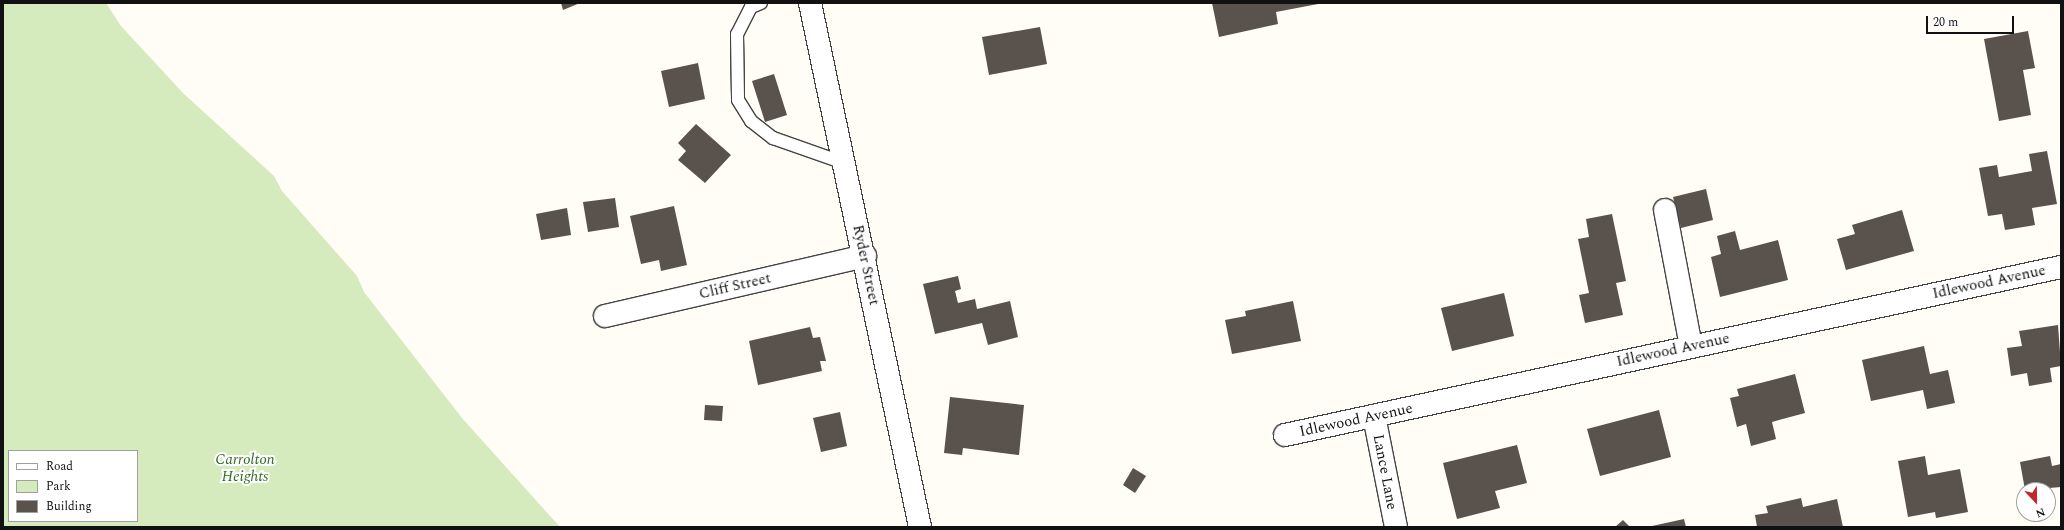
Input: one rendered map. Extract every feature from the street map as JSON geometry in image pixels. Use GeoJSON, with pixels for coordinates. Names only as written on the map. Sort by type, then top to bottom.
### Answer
{"type":"FeatureCollection","features":[{"type":"Feature","properties":{"kind":"street","name":"Ryder Street"},"geometry":{"type":"LineString","coordinates":[[810,3],[865,256],[920,527]]}},
{"type":"Feature","properties":{"kind":"street"},"geometry":{"type":"LineString","coordinates":[[1665,210],[1691,346]]}},
{"type":"Feature","properties":{"kind":"street","name":"Cliff Street"},"geometry":{"type":"LineString","coordinates":[[605,316],[865,256]]}},
{"type":"Feature","properties":{"kind":"street","name":"Idlewood Avenue"},"geometry":{"type":"LineString","coordinates":[[1285,435],[2061,267]]}},
{"type":"Feature","properties":{"kind":"street","name":"Lance Lane"},"geometry":{"type":"LineString","coordinates":[[1374,416],[1396,527]]}},
{"type":"Feature","properties":{"kind":"lane"},"geometry":{"type":"LineString","coordinates":[[761,3],[751,7],[737,34],[738,100],[751,121],[773,138],[844,163]]}},
{"type":"Feature","properties":{"kind":"green space","name":"Carrolton Heights"},"geometry":{"type":"Polygon","coordinates":[[[3,3],[106,3],[121,26],[184,94],[274,176],[282,191],[357,276],[364,292],[462,418],[560,527],[3,527],[3,3]]]}},
{"type":"Feature","properties":{"kind":"building"},"geometry":{"type":"Polygon","coordinates":[[[561,3],[580,3],[563,10],[561,3]]]}},
{"type":"Feature","properties":{"kind":"building"},"geometry":{"type":"Polygon","coordinates":[[[1212,3],[1318,4],[1276,12],[1278,24],[1219,37],[1212,3]]]}},
{"type":"Feature","properties":{"kind":"building"},"geometry":{"type":"Polygon","coordinates":[[[1040,27],[1047,64],[989,75],[982,37],[1040,27]]]}},
{"type":"Feature","properties":{"kind":"building"},"geometry":{"type":"Polygon","coordinates":[[[2028,31],[2035,68],[2023,70],[2031,115],[1999,121],[1984,39],[2028,31]]]}},
{"type":"Feature","properties":{"kind":"building"},"geometry":{"type":"Polygon","coordinates":[[[698,63],[705,99],[669,107],[661,71],[698,63]]]}},
{"type":"Feature","properties":{"kind":"building"},"geometry":{"type":"Polygon","coordinates":[[[774,74],[787,115],[765,122],[752,81],[774,74]]]}},
{"type":"Feature","properties":{"kind":"building"},"geometry":{"type":"Polygon","coordinates":[[[696,124],[731,155],[705,183],[678,160],[686,151],[678,143],[696,124]]]}},
{"type":"Feature","properties":{"kind":"building"},"geometry":{"type":"Polygon","coordinates":[[[2047,151],[2057,204],[2032,208],[2035,225],[2005,230],[2002,214],[1988,216],[1979,168],[1997,165],[1999,177],[2032,171],[2029,154],[2047,151]]]}},
{"type":"Feature","properties":{"kind":"building"},"geometry":{"type":"Polygon","coordinates":[[[1706,189],[1713,220],[1681,228],[1673,197],[1706,189]]]}},
{"type":"Feature","properties":{"kind":"building"},"geometry":{"type":"Polygon","coordinates":[[[615,198],[619,227],[588,232],[583,202],[615,198]]]}},
{"type":"Feature","properties":{"kind":"building"},"geometry":{"type":"Polygon","coordinates":[[[674,206],[687,265],[661,271],[659,260],[641,264],[630,216],[674,206]]]}},
{"type":"Feature","properties":{"kind":"building"},"geometry":{"type":"Polygon","coordinates":[[[567,208],[571,235],[541,240],[536,214],[567,208]]]}},
{"type":"Feature","properties":{"kind":"building"},"geometry":{"type":"Polygon","coordinates":[[[1902,210],[1914,251],[1846,270],[1837,239],[1855,234],[1852,225],[1902,210]]]}},
{"type":"Feature","properties":{"kind":"building"},"geometry":{"type":"Polygon","coordinates":[[[1612,214],[1626,281],[1616,283],[1623,315],[1585,323],[1579,295],[1589,293],[1578,239],[1589,237],[1586,219],[1612,214]]]}},
{"type":"Feature","properties":{"kind":"building"},"geometry":{"type":"Polygon","coordinates":[[[1735,231],[1740,250],[1778,240],[1788,280],[1720,297],[1711,257],[1721,254],[1717,236],[1735,231]]]}},
{"type":"Feature","properties":{"kind":"building"},"geometry":{"type":"Polygon","coordinates":[[[958,276],[961,289],[955,291],[958,303],[975,299],[977,309],[1010,301],[1018,337],[988,345],[982,323],[935,334],[923,284],[958,276]]]}},
{"type":"Feature","properties":{"kind":"building"},"geometry":{"type":"Polygon","coordinates":[[[1504,293],[1514,336],[1452,351],[1441,308],[1504,293]]]}},
{"type":"Feature","properties":{"kind":"building"},"geometry":{"type":"Polygon","coordinates":[[[1293,301],[1301,341],[1232,354],[1225,320],[1246,316],[1245,311],[1293,301]]]}},
{"type":"Feature","properties":{"kind":"building"},"geometry":{"type":"Polygon","coordinates":[[[2058,325],[2061,366],[2050,368],[2052,382],[2029,386],[2027,373],[2011,376],[2007,348],[2022,346],[2019,331],[2058,325]]]}},
{"type":"Feature","properties":{"kind":"building"},"geometry":{"type":"Polygon","coordinates":[[[810,327],[813,338],[820,337],[826,361],[820,361],[822,371],[758,385],[749,341],[810,327]]]}},
{"type":"Feature","properties":{"kind":"building"},"geometry":{"type":"Polygon","coordinates":[[[1924,346],[1930,374],[1948,370],[1955,403],[1927,409],[1923,390],[1871,401],[1862,360],[1924,346]]]}},
{"type":"Feature","properties":{"kind":"building"},"geometry":{"type":"Polygon","coordinates":[[[1795,374],[1805,413],[1772,422],[1776,439],[1751,446],[1746,424],[1737,427],[1730,398],[1739,396],[1737,389],[1795,374]]]}},
{"type":"Feature","properties":{"kind":"building"},"geometry":{"type":"Polygon","coordinates":[[[950,397],[1024,405],[1019,455],[963,448],[962,455],[944,453],[950,397]]]}},
{"type":"Feature","properties":{"kind":"building"},"geometry":{"type":"Polygon","coordinates":[[[705,405],[723,406],[722,421],[704,420],[705,405]]]}},
{"type":"Feature","properties":{"kind":"building"},"geometry":{"type":"Polygon","coordinates":[[[1659,410],[1671,457],[1600,476],[1587,429],[1659,410]]]}},
{"type":"Feature","properties":{"kind":"building"},"geometry":{"type":"Polygon","coordinates":[[[840,412],[847,446],[821,452],[813,418],[840,412]]]}},
{"type":"Feature","properties":{"kind":"building"},"geometry":{"type":"Polygon","coordinates":[[[1517,445],[1527,483],[1495,491],[1500,508],[1457,519],[1443,463],[1517,445]]]}},
{"type":"Feature","properties":{"kind":"building"},"geometry":{"type":"Polygon","coordinates":[[[1925,456],[1928,475],[1960,469],[1968,512],[1936,518],[1935,512],[1908,517],[1898,461],[1925,456]]]}},
{"type":"Feature","properties":{"kind":"building"},"geometry":{"type":"Polygon","coordinates":[[[2050,456],[2052,466],[2061,464],[2061,487],[2056,487],[2056,482],[2024,482],[2020,462],[2050,456]]]}},
{"type":"Feature","properties":{"kind":"building"},"geometry":{"type":"Polygon","coordinates":[[[1133,468],[1146,476],[1135,493],[1123,485],[1133,468]]]}},
{"type":"Feature","properties":{"kind":"building"},"geometry":{"type":"Polygon","coordinates":[[[1801,498],[1803,507],[1837,499],[1843,527],[1757,527],[1755,515],[1768,513],[1766,506],[1801,498]]]}},
{"type":"Feature","properties":{"kind":"building"},"geometry":{"type":"Polygon","coordinates":[[[1684,519],[1686,527],[1652,527],[1652,526],[1684,519]]]}},
{"type":"Feature","properties":{"kind":"building"},"geometry":{"type":"Polygon","coordinates":[[[1623,520],[1630,527],[1615,527],[1623,520]]]}}]}
